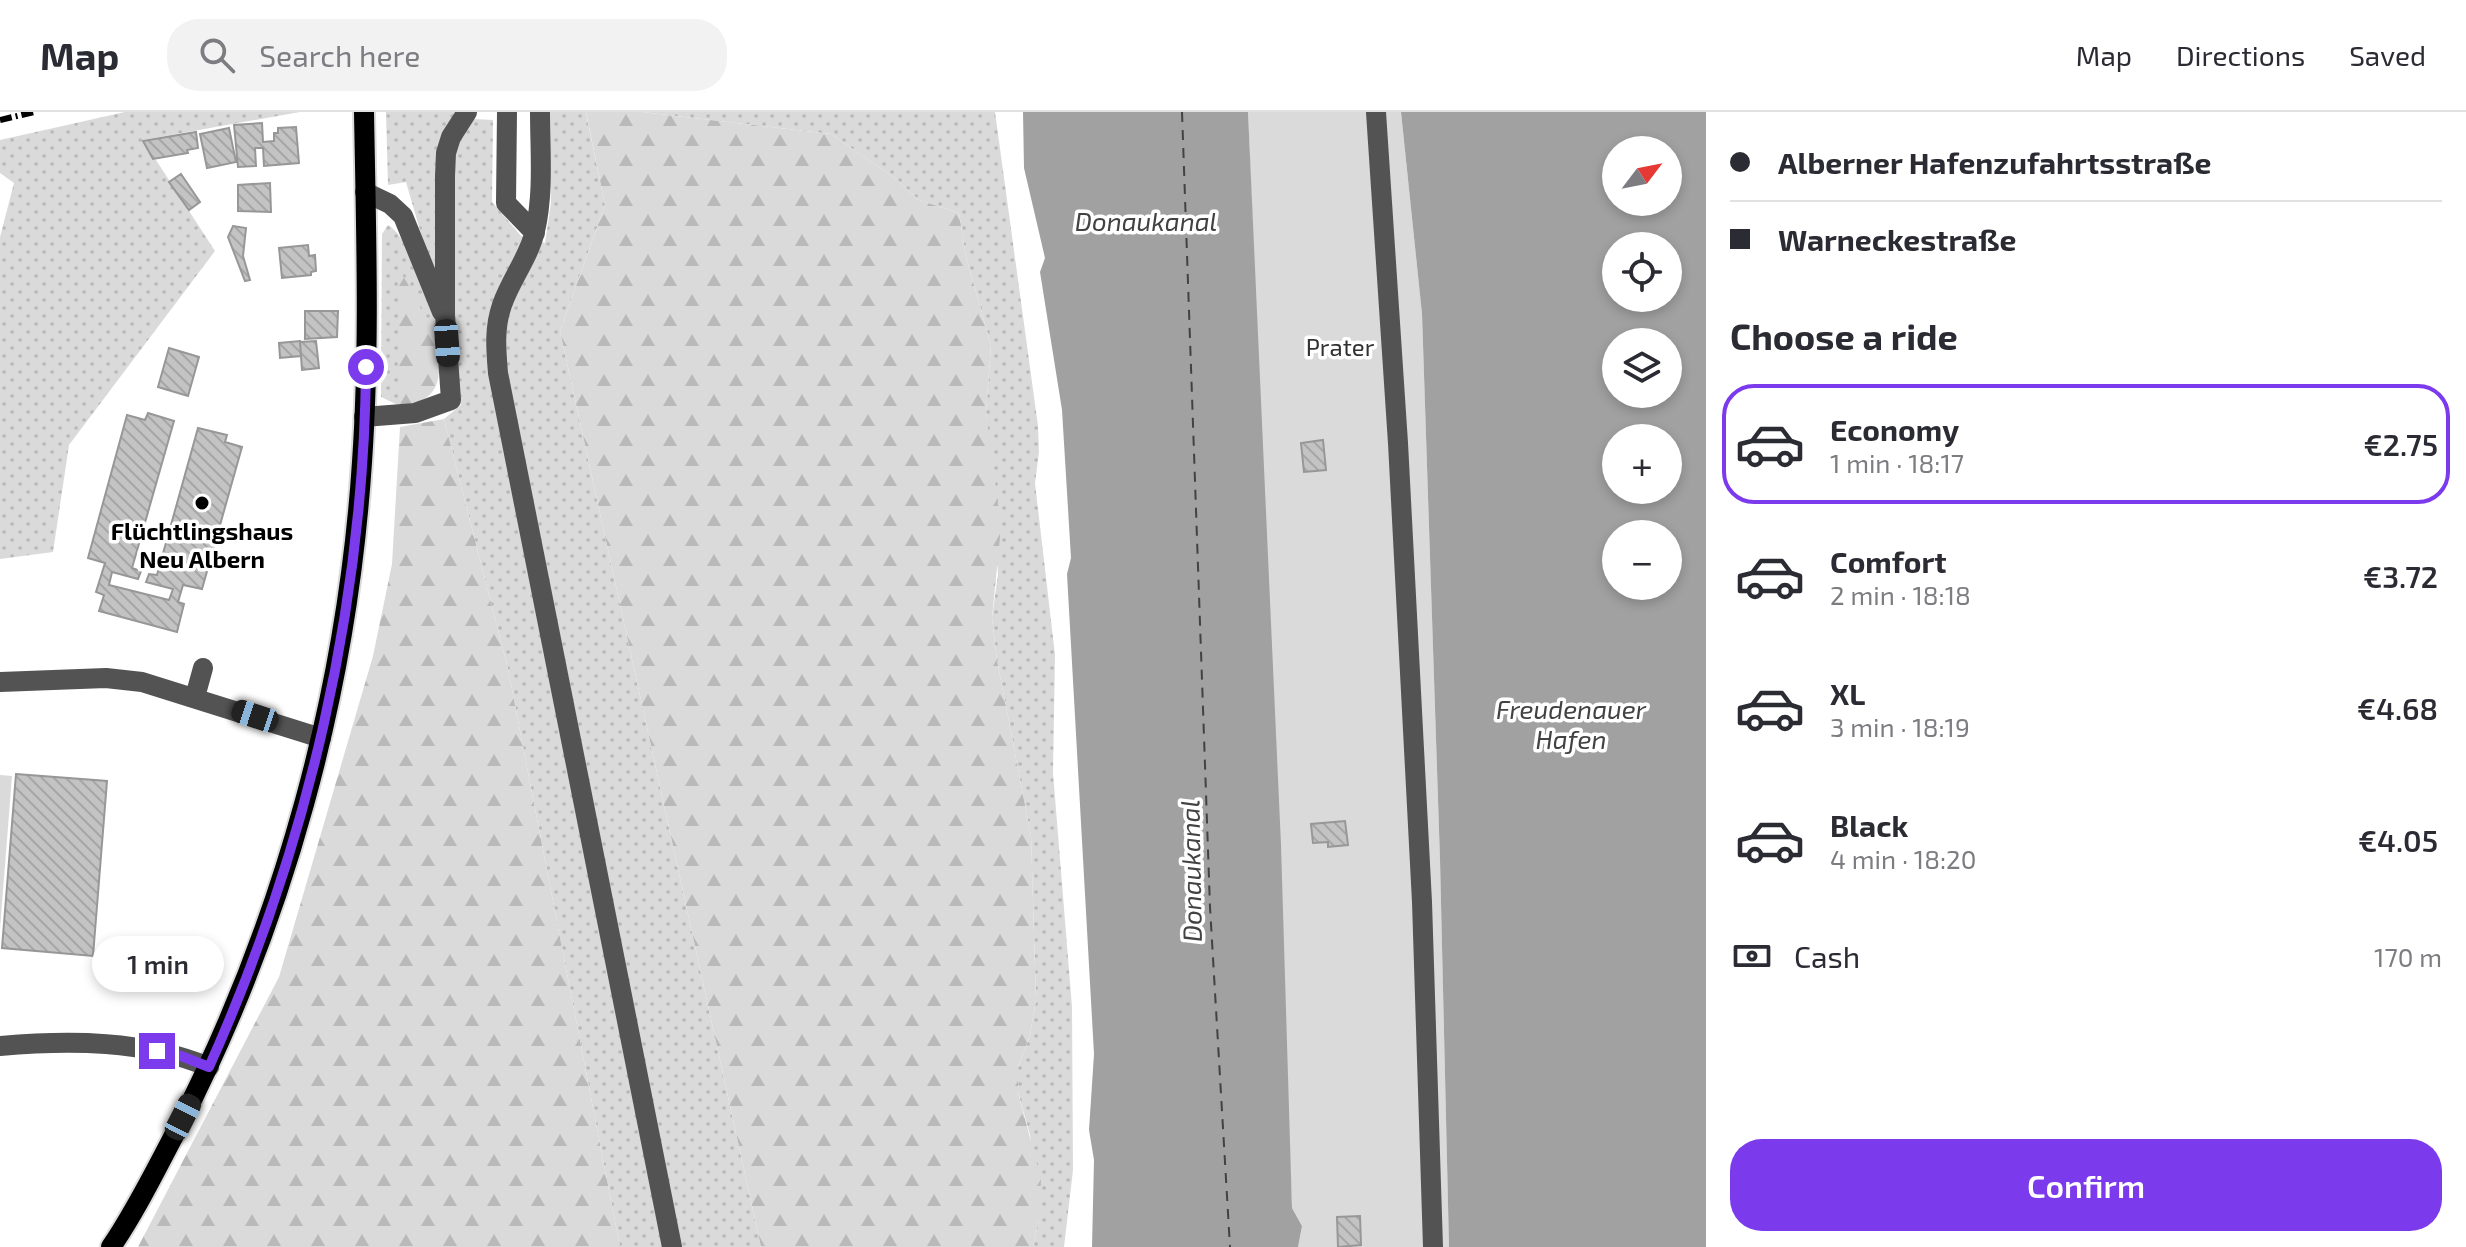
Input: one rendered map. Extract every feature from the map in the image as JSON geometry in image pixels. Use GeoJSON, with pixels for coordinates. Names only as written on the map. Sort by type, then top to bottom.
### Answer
{"type":"FeatureCollection","features":[{"type":"Feature","properties":{"kind":"main road"},"geometry":{"type":"LineString","coordinates":[[111,1247],[133,1215],[209,1067],[234,1009],[266,925],[321,738],[350,576],[364,417],[364,112]]}},
{"type":"Feature","properties":{"kind":"street"},"geometry":{"type":"LineString","coordinates":[[364,417],[402,415],[451,400],[445,315],[446,153],[451,137],[467,112]]}},
{"type":"Feature","properties":{"kind":"street"},"geometry":{"type":"LineString","coordinates":[[507,112],[506,203],[535,233]]}},
{"type":"Feature","properties":{"kind":"street"},"geometry":{"type":"LineString","coordinates":[[540,112],[539,205],[535,233],[502,304],[495,339],[498,373],[672,1247]]}},
{"type":"Feature","properties":{"kind":"street"},"geometry":{"type":"LineString","coordinates":[[1376,112],[1398,443],[1422,902],[1433,1247]]}},
{"type":"Feature","properties":{"kind":"street"},"geometry":{"type":"LineString","coordinates":[[365,192],[390,204],[403,216],[436,302],[445,315]]}},
{"type":"Feature","properties":{"kind":"street"},"geometry":{"type":"LineString","coordinates":[[195,697],[203,668]]}},
{"type":"Feature","properties":{"kind":"street"},"geometry":{"type":"LineString","coordinates":[[0,682],[106,678],[142,682],[321,738]]}},
{"type":"Feature","properties":{"kind":"street"},"geometry":{"type":"LineString","coordinates":[[0,1046],[70,1043],[134,1047],[181,1056],[209,1067]]}},
{"type":"Feature","properties":{"kind":"green space"},"geometry":{"type":"Polygon","coordinates":[[[125,112],[300,112],[143,140],[215,251],[69,445],[53,552],[0,559],[0,237],[14,183],[0,173],[0,140],[125,112]]]}},
{"type":"Feature","properties":{"kind":"green space"},"geometry":{"type":"Polygon","coordinates":[[[386,112],[456,112],[442,138],[438,292],[406,182],[388,185],[386,112]]]}},
{"type":"Feature","properties":{"kind":"green space"},"geometry":{"type":"Polygon","coordinates":[[[548,112],[596,112],[586,113],[605,205],[560,331],[761,1247],[620,1247],[508,669],[444,419],[461,405],[454,330],[450,169],[462,134],[474,119],[493,120],[492,202],[521,236],[545,243],[551,203],[548,112]]]}},
{"type":"Feature","properties":{"kind":"green space"},"geometry":{"type":"Polygon","coordinates":[[[586,112],[642,112],[831,134],[896,179],[919,200],[959,213],[966,257],[991,345],[986,413],[1001,527],[992,618],[997,660],[1031,836],[1036,1000],[1030,1035],[1018,1067],[1018,1092],[1041,1180],[1039,1219],[1033,1247],[761,1247],[560,331],[605,205],[586,112]]]}},
{"type":"Feature","properties":{"kind":"green space"},"geometry":{"type":"Polygon","coordinates":[[[642,112],[995,112],[1038,426],[1035,483],[1055,655],[1053,773],[1072,1007],[1073,1170],[1064,1247],[1033,1247],[1039,1219],[1030,1135],[1018,1092],[1018,1067],[1030,1035],[1036,1000],[1031,836],[997,660],[992,618],[998,574],[986,413],[991,345],[966,257],[959,213],[919,200],[896,179],[831,134],[642,112]]]}},
{"type":"Feature","properties":{"kind":"green space","name":"Prater"},"geometry":{"type":"Polygon","coordinates":[[[1248,112],[1401,112],[1422,314],[1449,1247],[1298,1247],[1302,1226],[1292,1208],[1248,112]]]}},
{"type":"Feature","properties":{"kind":"green space"},"geometry":{"type":"Polygon","coordinates":[[[388,225],[404,243],[419,274],[436,322],[440,348],[440,372],[398,405],[381,397],[382,234],[388,225]]]}},
{"type":"Feature","properties":{"kind":"green space"},"geometry":{"type":"Polygon","coordinates":[[[398,268],[429,326],[439,370],[435,388],[422,400],[398,405],[398,268]]]}},
{"type":"Feature","properties":{"kind":"green space"},"geometry":{"type":"Polygon","coordinates":[[[444,419],[508,669],[620,1247],[138,1247],[279,977],[373,656],[392,564],[400,427],[444,419]]]}},
{"type":"Feature","properties":{"kind":"green space"},"geometry":{"type":"Polygon","coordinates":[[[0,775],[12,776],[0,929],[0,775]]]}},
{"type":"Feature","properties":{"kind":"water","name":"Donaukanal"},"geometry":{"type":"Polygon","coordinates":[[[1023,112],[1248,112],[1281,845],[1292,1208],[1302,1226],[1298,1247],[1092,1247],[1094,1160],[1089,1130],[1094,1054],[1067,574],[1071,558],[1062,410],[1040,272],[1045,258],[1024,168],[1023,112]]]}},
{"type":"Feature","properties":{"kind":"water","name":"Freudenauer Hafen"},"geometry":{"type":"Polygon","coordinates":[[[1401,112],[1706,112],[1706,1247],[1449,1247],[1422,314],[1401,112]]]}},
{"type":"Feature","properties":{"kind":"building"},"geometry":{"type":"Polygon","coordinates":[[[262,123],[263,142],[274,141],[278,128],[296,127],[299,163],[264,166],[263,148],[255,148],[256,166],[238,167],[234,125],[262,123]]]}},
{"type":"Feature","properties":{"kind":"building"},"geometry":{"type":"Polygon","coordinates":[[[229,128],[236,162],[207,168],[200,134],[229,128]]]}},
{"type":"Feature","properties":{"kind":"building"},"geometry":{"type":"Polygon","coordinates":[[[196,132],[198,148],[187,150],[188,153],[153,159],[143,141],[196,132]]]}},
{"type":"Feature","properties":{"kind":"building"},"geometry":{"type":"Polygon","coordinates":[[[181,174],[200,202],[189,210],[169,182],[181,174]]]}},
{"type":"Feature","properties":{"kind":"building"},"geometry":{"type":"Polygon","coordinates":[[[270,183],[271,212],[238,211],[238,185],[270,183]]]}},
{"type":"Feature","properties":{"kind":"building"},"geometry":{"type":"Polygon","coordinates":[[[233,226],[246,228],[243,256],[250,280],[245,281],[228,237],[233,226]]]}},
{"type":"Feature","properties":{"kind":"building"},"geometry":{"type":"Polygon","coordinates":[[[308,245],[309,256],[315,255],[316,271],[311,275],[282,278],[279,248],[308,245]]]}},
{"type":"Feature","properties":{"kind":"building"},"geometry":{"type":"Polygon","coordinates":[[[305,311],[338,311],[337,337],[305,339],[305,311]]]}},
{"type":"Feature","properties":{"kind":"building"},"geometry":{"type":"Polygon","coordinates":[[[300,341],[301,356],[280,358],[279,343],[300,341]]]}},
{"type":"Feature","properties":{"kind":"building"},"geometry":{"type":"Polygon","coordinates":[[[316,341],[319,368],[302,370],[300,342],[316,341]]]}},
{"type":"Feature","properties":{"kind":"building"},"geometry":{"type":"Polygon","coordinates":[[[169,348],[199,357],[188,396],[158,387],[169,348]]]}},
{"type":"Feature","properties":{"kind":"building","name":"Flüchtlingshaus Neu Albern"},"geometry":{"type":"Polygon","coordinates":[[[148,413],[174,421],[132,568],[141,571],[138,579],[112,572],[109,585],[169,600],[173,589],[146,582],[149,574],[157,575],[198,428],[227,435],[225,442],[242,447],[202,589],[183,585],[178,602],[184,604],[177,632],[99,611],[104,595],[96,592],[105,563],[88,558],[127,415],[145,420],[148,413]]]}},
{"type":"Feature","properties":{"kind":"building"},"geometry":{"type":"Polygon","coordinates":[[[1323,440],[1326,470],[1304,472],[1301,443],[1323,440]]]}},
{"type":"Feature","properties":{"kind":"building"},"geometry":{"type":"Polygon","coordinates":[[[16,774],[107,781],[93,956],[2,948],[16,774]]]}},
{"type":"Feature","properties":{"kind":"building"},"geometry":{"type":"Polygon","coordinates":[[[1345,821],[1348,845],[1328,847],[1328,842],[1313,843],[1311,824],[1345,821]]]}},
{"type":"Feature","properties":{"kind":"building"},"geometry":{"type":"Polygon","coordinates":[[[1360,1216],[1361,1245],[1338,1247],[1337,1217],[1360,1216]]]}},
{"type":"Feature","properties":{"kind":"ferry route"},"geometry":{"type":"LineString","coordinates":[[1182,112],[1210,907],[1230,1247]]}},
{"type":"Feature","properties":{"kind":"railway"},"geometry":{"type":"LineString","coordinates":[[0,120],[34,112]]}},
{"type":"Feature","properties":{"kind":"place","name":"Flüchtlingshaus Neu Albern"},"geometry":{"type":"Point","coordinates":[202,503]}},
{"type":"Feature","properties":{"kind":"route"},"geometry":{"type":"LineString","coordinates":[[157,1051],[209,1067],[250,970],[299,821],[321,738],[350,576],[362,464],[366,367]]}}]}
